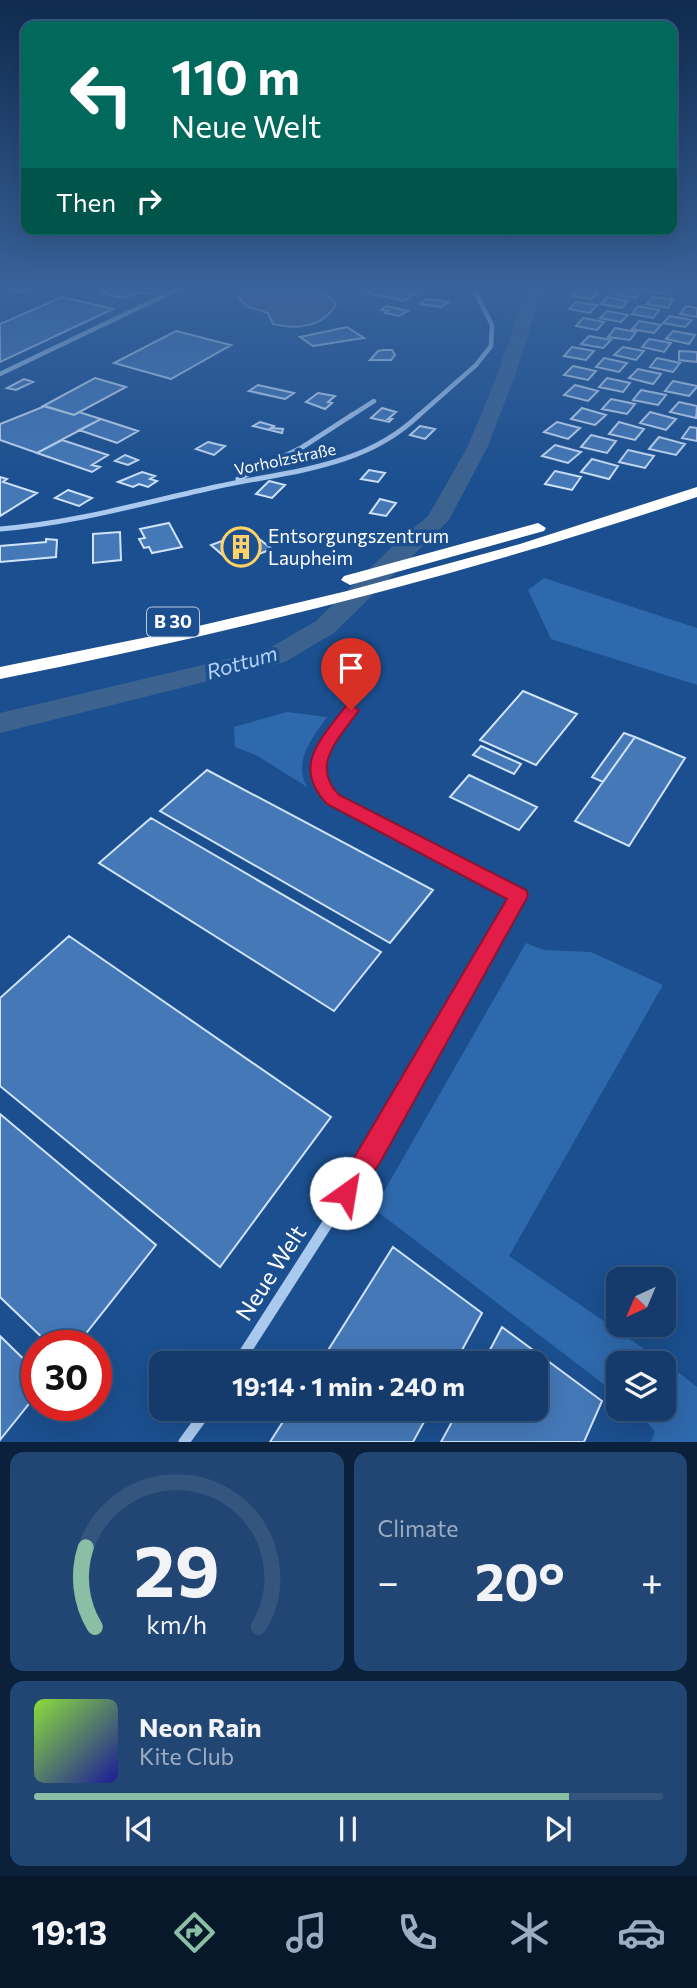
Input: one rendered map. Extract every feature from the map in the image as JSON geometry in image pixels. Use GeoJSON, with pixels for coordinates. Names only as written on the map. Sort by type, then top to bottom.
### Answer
{"type":"FeatureCollection","features":[{"type":"Feature","properties":{"kind":"highway","name":"B 30"},"geometry":{"type":"LineString","coordinates":[[0,658],[147,628],[414,564],[697,477]]}},
{"type":"Feature","properties":{"kind":"highway","name":"B 30"},"geometry":{"type":"LineString","coordinates":[[0,673],[153,641],[402,583],[697,492]]}},
{"type":"Feature","properties":{"kind":"street"},"geometry":{"type":"LineString","coordinates":[[0,374],[43,353]]}},
{"type":"Feature","properties":{"kind":"street","name":"Vorholzstraße"},"geometry":{"type":"LineString","coordinates":[[0,528],[81,519],[228,484],[326,466],[383,444],[402,431],[486,353]]}},
{"type":"Feature","properties":{"kind":"street","name":"Vorholzstraße"},"geometry":{"type":"LineString","coordinates":[[228,484],[300,448],[374,401]]}},
{"type":"Feature","properties":{"kind":"street","name":"Neue Welt"},"geometry":{"type":"LineString","coordinates":[[246,1351],[374,1151],[519,896],[333,800],[323,790],[318,762],[325,745],[351,710]]}},
{"type":"Feature","properties":{"kind":"street"},"geometry":{"type":"LineString","coordinates":[[184,1442],[199,1421]]}},
{"type":"Feature","properties":{"kind":"shaded area"},"geometry":{"type":"Polygon","coordinates":[[[544,578],[697,628],[697,685],[551,639],[528,590],[544,578]]]}},
{"type":"Feature","properties":{"kind":"shaded area"},"geometry":{"type":"Polygon","coordinates":[[[287,712],[327,717],[310,742],[303,759],[303,777],[307,787],[256,755],[235,747],[234,727],[287,712]]]}},
{"type":"Feature","properties":{"kind":"shaded area"},"geometry":{"type":"Polygon","coordinates":[[[526,943],[544,950],[591,952],[663,985],[509,1256],[606,1323],[606,1337],[627,1337],[647,1351],[606,1351],[606,1386],[374,1209],[526,943]]]}},
{"type":"Feature","properties":{"kind":"shaded area"},"geometry":{"type":"Polygon","coordinates":[[[676,1371],[697,1387],[697,1442],[651,1442],[655,1431],[646,1421],[676,1421],[676,1371]]]}},
{"type":"Feature","properties":{"kind":"building"},"geometry":{"type":"Polygon","coordinates":[[[0,353],[19,353],[0,362],[0,353]]]}},
{"type":"Feature","properties":{"kind":"building"},"geometry":{"type":"Polygon","coordinates":[[[133,353],[216,353],[171,379],[114,363],[133,353]]]}},
{"type":"Feature","properties":{"kind":"building"},"geometry":{"type":"Polygon","coordinates":[[[376,353],[395,355],[391,360],[370,360],[376,353]]]}},
{"type":"Feature","properties":{"kind":"building"},"geometry":{"type":"Polygon","coordinates":[[[566,353],[592,353],[586,360],[564,356],[566,353]]]}},
{"type":"Feature","properties":{"kind":"building"},"geometry":{"type":"Polygon","coordinates":[[[616,353],[642,353],[636,360],[614,355],[616,353]]]}},
{"type":"Feature","properties":{"kind":"building"},"geometry":{"type":"Polygon","coordinates":[[[679,353],[697,353],[697,362],[679,360],[679,353]]]}},
{"type":"Feature","properties":{"kind":"building"},"geometry":{"type":"Polygon","coordinates":[[[604,358],[627,363],[619,372],[596,367],[604,358]]]}},
{"type":"Feature","properties":{"kind":"building"},"geometry":{"type":"Polygon","coordinates":[[[657,358],[680,363],[673,372],[650,367],[657,358]]]}},
{"type":"Feature","properties":{"kind":"building"},"geometry":{"type":"Polygon","coordinates":[[[573,366],[596,371],[588,380],[564,375],[573,366]]]}},
{"type":"Feature","properties":{"kind":"building"},"geometry":{"type":"Polygon","coordinates":[[[638,369],[661,374],[653,384],[629,378],[638,369]]]}},
{"type":"Feature","properties":{"kind":"building"},"geometry":{"type":"Polygon","coordinates":[[[95,378],[126,387],[74,415],[43,406],[95,378]]]}},
{"type":"Feature","properties":{"kind":"building"},"geometry":{"type":"Polygon","coordinates":[[[607,378],[630,383],[623,392],[599,387],[607,378]]]}},
{"type":"Feature","properties":{"kind":"building"},"geometry":{"type":"Polygon","coordinates":[[[24,379],[33,382],[16,390],[7,388],[24,379]]]}},
{"type":"Feature","properties":{"kind":"building"},"geometry":{"type":"Polygon","coordinates":[[[673,381],[697,387],[689,396],[665,391],[673,381]]]}},
{"type":"Feature","properties":{"kind":"building"},"geometry":{"type":"Polygon","coordinates":[[[258,385],[294,393],[285,399],[249,391],[258,385]]]}},
{"type":"Feature","properties":{"kind":"building"},"geometry":{"type":"Polygon","coordinates":[[[575,385],[598,391],[588,401],[564,395],[575,385]]]}},
{"type":"Feature","properties":{"kind":"building"},"geometry":{"type":"Polygon","coordinates":[[[641,390],[666,395],[658,405],[633,400],[641,390]]]}},
{"type":"Feature","properties":{"kind":"building"},"geometry":{"type":"Polygon","coordinates":[[[318,393],[335,396],[325,409],[306,402],[318,393]]]}},
{"type":"Feature","properties":{"kind":"building"},"geometry":{"type":"Polygon","coordinates":[[[611,399],[635,404],[627,414],[602,409],[611,399]]]}},
{"type":"Feature","properties":{"kind":"building"},"geometry":{"type":"Polygon","coordinates":[[[679,402],[697,406],[696,418],[670,412],[679,402]]]}},
{"type":"Feature","properties":{"kind":"building"},"geometry":{"type":"Polygon","coordinates":[[[45,406],[74,415],[79,412],[101,419],[37,453],[0,440],[0,424],[45,406]]]}},
{"type":"Feature","properties":{"kind":"building"},"geometry":{"type":"Polygon","coordinates":[[[382,408],[396,412],[388,419],[392,419],[389,422],[371,418],[382,408]]]}},
{"type":"Feature","properties":{"kind":"building"},"geometry":{"type":"Polygon","coordinates":[[[582,408],[606,415],[595,425],[571,419],[582,408]]]}},
{"type":"Feature","properties":{"kind":"building"},"geometry":{"type":"Polygon","coordinates":[[[650,412],[676,419],[666,430],[640,423],[650,412]]]}},
{"type":"Feature","properties":{"kind":"building"},"geometry":{"type":"Polygon","coordinates":[[[101,419],[138,431],[117,443],[79,430],[101,419]]]}},
{"type":"Feature","properties":{"kind":"building"},"geometry":{"type":"Polygon","coordinates":[[[260,422],[274,426],[271,428],[283,429],[282,433],[253,426],[260,422]]]}},
{"type":"Feature","properties":{"kind":"building"},"geometry":{"type":"Polygon","coordinates":[[[557,422],[580,428],[568,439],[544,432],[557,422]]]}},
{"type":"Feature","properties":{"kind":"building"},"geometry":{"type":"Polygon","coordinates":[[[619,422],[644,429],[635,440],[609,434],[619,422]]]}},
{"type":"Feature","properties":{"kind":"building"},"geometry":{"type":"Polygon","coordinates":[[[420,426],[435,429],[425,439],[410,435],[420,426]]]}},
{"type":"Feature","properties":{"kind":"building"},"geometry":{"type":"Polygon","coordinates":[[[690,427],[697,428],[697,441],[682,438],[690,427]]]}},
{"type":"Feature","properties":{"kind":"building"},"geometry":{"type":"Polygon","coordinates":[[[591,435],[616,441],[607,453],[581,447],[591,435]]]}},
{"type":"Feature","properties":{"kind":"building"},"geometry":{"type":"Polygon","coordinates":[[[659,437],[685,444],[676,455],[649,449],[659,437]]]}},
{"type":"Feature","properties":{"kind":"building"},"geometry":{"type":"Polygon","coordinates":[[[62,440],[108,455],[92,465],[100,467],[92,472],[37,453],[62,440]]]}},
{"type":"Feature","properties":{"kind":"building"},"geometry":{"type":"Polygon","coordinates":[[[208,442],[225,446],[214,455],[196,449],[208,442]]]}},
{"type":"Feature","properties":{"kind":"building"},"geometry":{"type":"Polygon","coordinates":[[[555,445],[581,452],[568,463],[542,456],[555,445]]]}},
{"type":"Feature","properties":{"kind":"building"},"geometry":{"type":"Polygon","coordinates":[[[628,450],[654,456],[645,468],[619,462],[628,450]]]}},
{"type":"Feature","properties":{"kind":"building"},"geometry":{"type":"Polygon","coordinates":[[[125,455],[138,460],[128,465],[115,461],[125,455]]]}},
{"type":"Feature","properties":{"kind":"building"},"geometry":{"type":"Polygon","coordinates":[[[592,459],[618,466],[609,479],[581,472],[592,459]]]}},
{"type":"Feature","properties":{"kind":"building"},"geometry":{"type":"Polygon","coordinates":[[[369,470],[385,473],[378,482],[361,479],[369,470]]]}},
{"type":"Feature","properties":{"kind":"building"},"geometry":{"type":"Polygon","coordinates":[[[555,471],[581,477],[572,490],[545,484],[555,471]]]}},
{"type":"Feature","properties":{"kind":"building"},"geometry":{"type":"Polygon","coordinates":[[[142,472],[155,476],[150,479],[157,481],[148,487],[139,484],[133,487],[118,482],[142,472]]]}},
{"type":"Feature","properties":{"kind":"building"},"geometry":{"type":"Polygon","coordinates":[[[0,477],[7,479],[3,482],[37,493],[0,516],[0,477]]]}},
{"type":"Feature","properties":{"kind":"building"},"geometry":{"type":"Polygon","coordinates":[[[269,481],[285,485],[272,498],[256,494],[269,481]]]}},
{"type":"Feature","properties":{"kind":"building"},"geometry":{"type":"Polygon","coordinates":[[[68,490],[92,498],[79,506],[55,498],[68,490]]]}},
{"type":"Feature","properties":{"kind":"building"},"geometry":{"type":"Polygon","coordinates":[[[380,499],[396,503],[386,516],[370,513],[380,499]]]}},
{"type":"Feature","properties":{"kind":"building"},"geometry":{"type":"Polygon","coordinates":[[[169,523],[182,547],[152,553],[149,547],[144,548],[139,539],[145,538],[140,529],[169,523]]]}},
{"type":"Feature","properties":{"kind":"building","name":"Entsorgungszentrum Laupheim"},"geometry":{"type":"Polygon","coordinates":[[[249,531],[272,549],[233,564],[211,545],[249,531]]]}},
{"type":"Feature","properties":{"kind":"building"},"geometry":{"type":"Polygon","coordinates":[[[120,532],[121,560],[93,563],[93,534],[120,532]]]}},
{"type":"Feature","properties":{"kind":"building"},"geometry":{"type":"Polygon","coordinates":[[[46,539],[57,540],[56,557],[0,562],[0,546],[46,542],[46,539]]]}},
{"type":"Feature","properties":{"kind":"building"},"geometry":{"type":"Polygon","coordinates":[[[523,691],[577,714],[536,765],[480,740],[523,691]]]}},
{"type":"Feature","properties":{"kind":"building"},"geometry":{"type":"Polygon","coordinates":[[[624,733],[635,737],[603,782],[592,777],[624,733]]]}},
{"type":"Feature","properties":{"kind":"building"},"geometry":{"type":"Polygon","coordinates":[[[635,737],[685,758],[629,846],[575,821],[635,737]]]}},
{"type":"Feature","properties":{"kind":"building"},"geometry":{"type":"Polygon","coordinates":[[[481,746],[521,764],[514,774],[473,755],[481,746]]]}},
{"type":"Feature","properties":{"kind":"building"},"geometry":{"type":"Polygon","coordinates":[[[207,770],[433,890],[390,943],[160,811],[207,770]]]}},
{"type":"Feature","properties":{"kind":"building"},"geometry":{"type":"Polygon","coordinates":[[[469,775],[537,807],[519,830],[450,797],[469,775]]]}},
{"type":"Feature","properties":{"kind":"building"},"geometry":{"type":"Polygon","coordinates":[[[151,818],[381,952],[334,1011],[99,863],[151,818]]]}},
{"type":"Feature","properties":{"kind":"building"},"geometry":{"type":"Polygon","coordinates":[[[69,936],[331,1117],[220,1267],[0,1086],[0,998],[69,936]]]}},
{"type":"Feature","properties":{"kind":"building"},"geometry":{"type":"Polygon","coordinates":[[[0,1114],[156,1245],[89,1330],[34,1330],[0,1297],[0,1114]]]}},
{"type":"Feature","properties":{"kind":"building"},"geometry":{"type":"Polygon","coordinates":[[[393,1247],[482,1313],[461,1351],[328,1351],[393,1247]]]}},
{"type":"Feature","properties":{"kind":"building"},"geometry":{"type":"Polygon","coordinates":[[[502,1327],[534,1351],[489,1351],[502,1327]]]}},
{"type":"Feature","properties":{"kind":"building"},"geometry":{"type":"Polygon","coordinates":[[[0,1336],[21,1356],[21,1414],[0,1440],[0,1336]]]}},
{"type":"Feature","properties":{"kind":"building"},"geometry":{"type":"Polygon","coordinates":[[[548,1361],[602,1401],[584,1442],[441,1442],[452,1421],[548,1421],[548,1361]]]}},
{"type":"Feature","properties":{"kind":"building"},"geometry":{"type":"Polygon","coordinates":[[[283,1421],[424,1421],[413,1442],[270,1442],[283,1421]]]}},
{"type":"Feature","properties":{"kind":"waterway","name":"Rottum"},"geometry":{"type":"LineString","coordinates":[[0,723],[275,656],[325,627],[404,548],[437,520],[477,448],[513,353]]}},
{"type":"Feature","properties":{"kind":"place","name":"Entsorgungszentrum Laupheim"},"geometry":{"type":"Point","coordinates":[241,547]}},
{"type":"Feature","properties":{"kind":"route"},"geometry":{"type":"LineString","coordinates":[[346,1193],[374,1151],[519,896],[333,800],[323,790],[318,762],[335,728],[351,710]]}}]}
